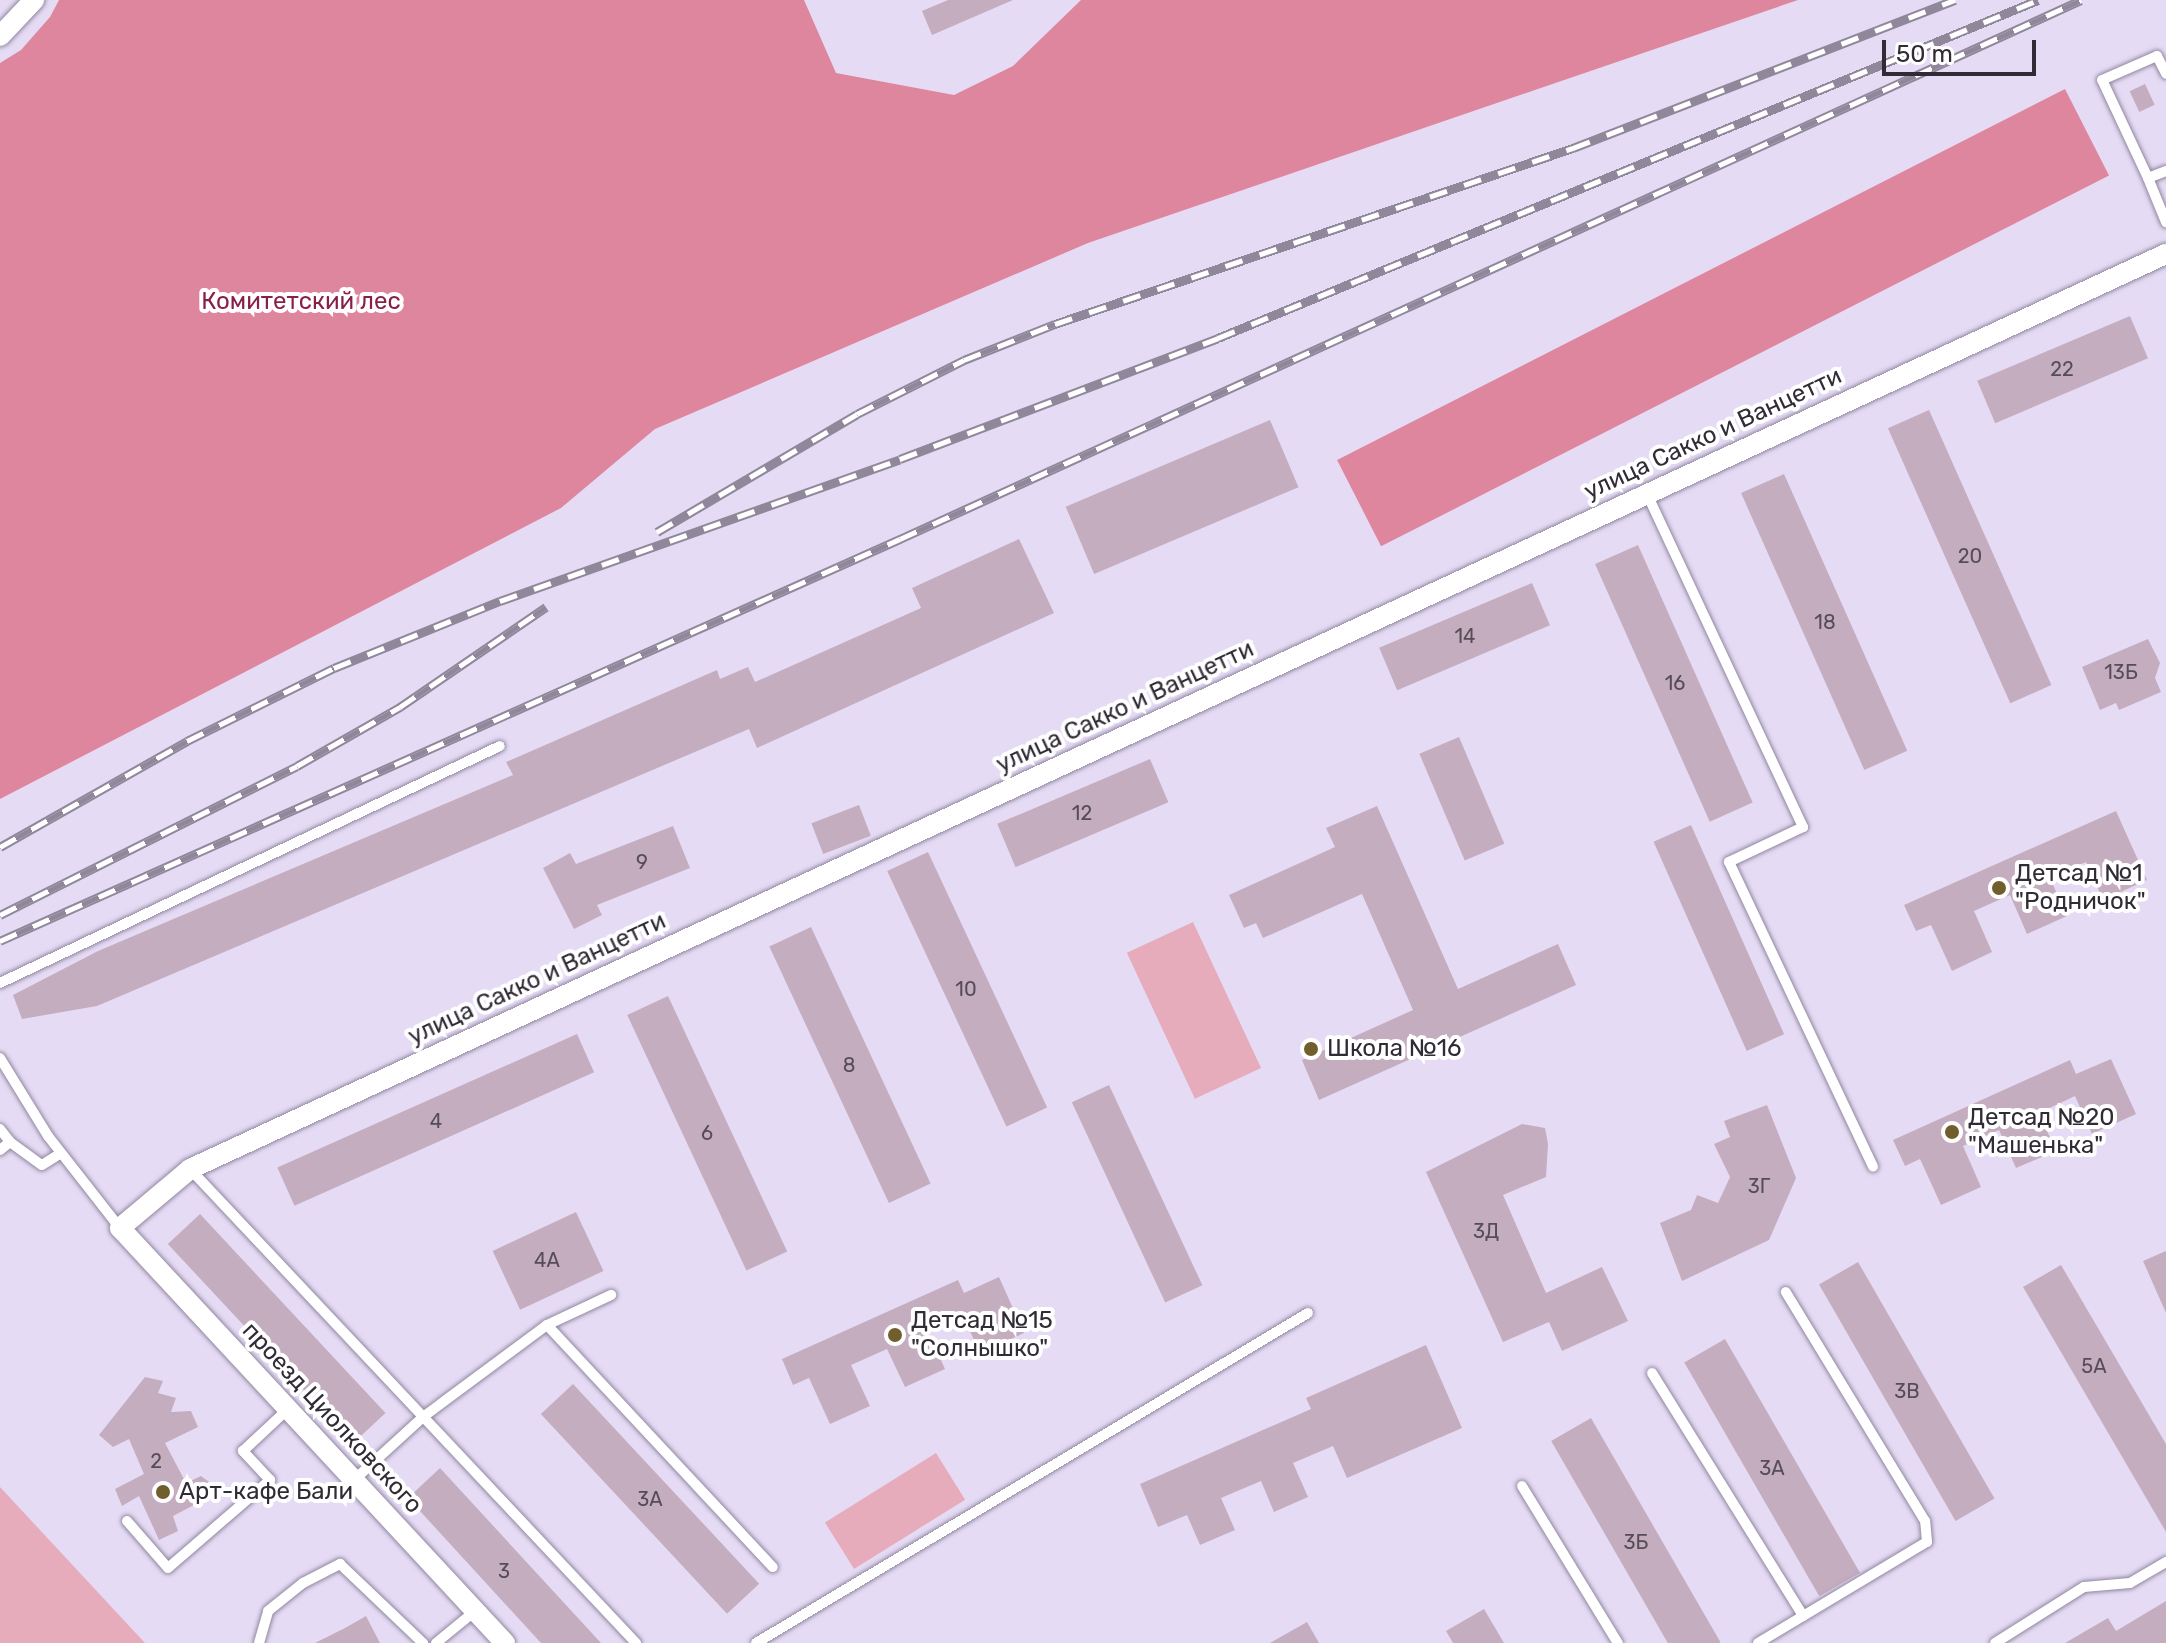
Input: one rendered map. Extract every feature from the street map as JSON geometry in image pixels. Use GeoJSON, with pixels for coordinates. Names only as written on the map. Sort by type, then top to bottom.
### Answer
{"type":"FeatureCollection","features":[{"type":"Feature","properties":{"kind":"street"},"geometry":{"type":"LineString","coordinates":[[0,36],[34,0]]}},
{"type":"Feature","properties":{"kind":"street","name":"улица Сакко и Ванцетти"},"geometry":{"type":"LineString","coordinates":[[120,1228],[190,1169],[2166,254]]}},
{"type":"Feature","properties":{"kind":"street","name":"проезд Циолковского"},"geometry":{"type":"LineString","coordinates":[[120,1228],[505,1643]]}},
{"type":"Feature","properties":{"kind":"lane"},"geometry":{"type":"LineString","coordinates":[[2166,74],[2157,56],[2102,80],[2166,222]]}},
{"type":"Feature","properties":{"kind":"lane"},"geometry":{"type":"LineString","coordinates":[[2148,178],[2166,171]]}},
{"type":"Feature","properties":{"kind":"lane"},"geometry":{"type":"LineString","coordinates":[[1647,494],[1803,827],[1729,862],[1873,1167]]}},
{"type":"Feature","properties":{"kind":"lane"},"geometry":{"type":"LineString","coordinates":[[0,983],[500,746]]}},
{"type":"Feature","properties":{"kind":"lane"},"geometry":{"type":"LineString","coordinates":[[0,1058],[61,1153],[120,1228]]}},
{"type":"Feature","properties":{"kind":"lane"},"geometry":{"type":"LineString","coordinates":[[0,1129],[10,1142],[42,1165],[61,1153]]}},
{"type":"Feature","properties":{"kind":"lane"},"geometry":{"type":"LineString","coordinates":[[0,1150],[10,1142]]}},
{"type":"Feature","properties":{"kind":"lane"},"geometry":{"type":"LineString","coordinates":[[190,1169],[636,1643]]}},
{"type":"Feature","properties":{"kind":"lane"},"geometry":{"type":"LineString","coordinates":[[1758,1643],[1927,1542],[1925,1521],[1786,1292]]}},
{"type":"Feature","properties":{"kind":"lane"},"geometry":{"type":"LineString","coordinates":[[354,1480],[423,1417],[547,1325],[611,1295]]}},
{"type":"Feature","properties":{"kind":"lane"},"geometry":{"type":"LineString","coordinates":[[756,1643],[1308,1313]]}},
{"type":"Feature","properties":{"kind":"lane"},"geometry":{"type":"LineString","coordinates":[[547,1325],[773,1567]]}},
{"type":"Feature","properties":{"kind":"lane"},"geometry":{"type":"LineString","coordinates":[[1652,1373],[1803,1616]]}},
{"type":"Feature","properties":{"kind":"lane"},"geometry":{"type":"LineString","coordinates":[[127,1521],[168,1568],[270,1480],[243,1451],[288,1409]]}},
{"type":"Feature","properties":{"kind":"lane"},"geometry":{"type":"LineString","coordinates":[[1522,1486],[1618,1643]]}},
{"type":"Feature","properties":{"kind":"lane"},"geometry":{"type":"LineString","coordinates":[[1995,1643],[2084,1587],[2130,1583],[2166,1562]]}},
{"type":"Feature","properties":{"kind":"lane"},"geometry":{"type":"LineString","coordinates":[[259,1643],[268,1611],[303,1583],[340,1564],[423,1643]]}},
{"type":"Feature","properties":{"kind":"lane"},"geometry":{"type":"LineString","coordinates":[[436,1643],[475,1611]]}},
{"type":"Feature","properties":{"kind":"shaded area"},"geometry":{"type":"Polygon","coordinates":[[[1193,922],[1261,1068],[1195,1099],[1127,953],[1193,922]]]}},
{"type":"Feature","properties":{"kind":"shaded area"},"geometry":{"type":"Polygon","coordinates":[[[936,1453],[965,1500],[854,1569],[825,1522],[936,1453]]]}},
{"type":"Feature","properties":{"kind":"shaded area"},"geometry":{"type":"Polygon","coordinates":[[[0,1487],[145,1643],[0,1643],[0,1487]]]}},
{"type":"Feature","properties":{"kind":"green space","name":"Комитетский лес"},"geometry":{"type":"Polygon","coordinates":[[[59,0],[804,0],[836,73],[954,95],[1013,66],[1081,0],[1798,0],[1088,243],[655,429],[561,508],[0,799],[0,63],[21,50],[50,17],[59,0]]]}},
{"type":"Feature","properties":{"kind":"green space"},"geometry":{"type":"Polygon","coordinates":[[[2065,89],[2109,175],[1381,546],[1337,460],[2065,89]]]}},
{"type":"Feature","properties":{"kind":"building"},"geometry":{"type":"Polygon","coordinates":[[[948,0],[1013,0],[932,35],[922,11],[948,0]]]}},
{"type":"Feature","properties":{"kind":"building"},"geometry":{"type":"Polygon","coordinates":[[[2145,84],[2155,105],[2139,112],[2130,91],[2145,84]]]}},
{"type":"Feature","properties":{"kind":"building"},"geometry":{"type":"Polygon","coordinates":[[[2130,316],[2148,358],[1995,423],[1977,381],[2130,316]]]}},
{"type":"Feature","properties":{"kind":"building"},"geometry":{"type":"Polygon","coordinates":[[[1929,410],[2051,685],[2010,703],[1888,428],[1929,410]]]}},
{"type":"Feature","properties":{"kind":"building"},"geometry":{"type":"Polygon","coordinates":[[[1270,420],[1299,487],[1094,574],[1066,507],[1270,420]]]}},
{"type":"Feature","properties":{"kind":"building"},"geometry":{"type":"Polygon","coordinates":[[[1784,474],[1907,751],[1864,770],[1741,493],[1784,474]]]}},
{"type":"Feature","properties":{"kind":"building"},"geometry":{"type":"Polygon","coordinates":[[[1019,539],[1054,613],[757,748],[749,729],[97,1006],[22,1019],[13,995],[98,951],[513,775],[506,762],[717,670],[720,679],[748,667],[755,682],[921,608],[912,588],[1019,539]]]}},
{"type":"Feature","properties":{"kind":"building"},"geometry":{"type":"Polygon","coordinates":[[[1638,545],[1753,803],[1710,822],[1595,564],[1638,545]]]}},
{"type":"Feature","properties":{"kind":"building"},"geometry":{"type":"Polygon","coordinates":[[[1532,583],[1550,625],[1397,690],[1379,648],[1532,583]]]}},
{"type":"Feature","properties":{"kind":"building"},"geometry":{"type":"Polygon","coordinates":[[[2148,639],[2160,663],[2155,678],[2161,692],[2119,710],[2116,703],[2100,710],[2082,667],[2148,639]]]}},
{"type":"Feature","properties":{"kind":"building"},"geometry":{"type":"Polygon","coordinates":[[[1459,737],[1504,844],[1465,861],[1419,754],[1459,737]]]}},
{"type":"Feature","properties":{"kind":"building"},"geometry":{"type":"Polygon","coordinates":[[[1150,759],[1168,802],[1016,867],[997,824],[1150,759]]]}},
{"type":"Feature","properties":{"kind":"building"},"geometry":{"type":"Polygon","coordinates":[[[859,805],[871,836],[823,854],[811,823],[859,805]]]}},
{"type":"Feature","properties":{"kind":"building"},"geometry":{"type":"Polygon","coordinates":[[[1377,806],[1458,989],[1558,944],[1576,985],[1319,1100],[1302,1060],[1413,1010],[1362,894],[1263,938],[1256,923],[1244,928],[1229,895],[1335,847],[1326,828],[1377,806]]]}},
{"type":"Feature","properties":{"kind":"building","name":"Детсад №1 \"Родничок\""},"geometry":{"type":"Polygon","coordinates":[[[2116,811],[2147,880],[2103,900],[2086,862],[2050,878],[2067,916],[2027,934],[2010,895],[1974,911],[1992,952],[1952,971],[1931,925],[1916,931],[1904,905],[2116,811]]]}},
{"type":"Feature","properties":{"kind":"building"},"geometry":{"type":"Polygon","coordinates":[[[1691,825],[1784,1034],[1747,1051],[1654,842],[1691,825]]]}},
{"type":"Feature","properties":{"kind":"building"},"geometry":{"type":"Polygon","coordinates":[[[673,826],[690,868],[597,905],[602,915],[574,929],[543,868],[570,853],[576,864],[673,826]]]}},
{"type":"Feature","properties":{"kind":"building"},"geometry":{"type":"Polygon","coordinates":[[[928,852],[1047,1108],[1006,1127],[887,871],[928,852]]]}},
{"type":"Feature","properties":{"kind":"building"},"geometry":{"type":"Polygon","coordinates":[[[811,927],[931,1183],[889,1203],[769,946],[811,927]]]}},
{"type":"Feature","properties":{"kind":"building"},"geometry":{"type":"Polygon","coordinates":[[[668,996],[787,1252],[746,1271],[627,1015],[668,996]]]}},
{"type":"Feature","properties":{"kind":"building"},"geometry":{"type":"Polygon","coordinates":[[[577,1034],[594,1072],[294,1206],[277,1167],[577,1034]]]}},
{"type":"Feature","properties":{"kind":"building","name":"Детсад №20 \"Машенька\""},"geometry":{"type":"Polygon","coordinates":[[[2111,1059],[2136,1114],[2092,1134],[2075,1096],[2039,1113],[2056,1151],[2016,1168],[1999,1130],[1963,1146],[1981,1187],[1941,1205],[1920,1159],[1905,1166],[1893,1140],[2070,1060],[2076,1074],[2111,1059]]]}},
{"type":"Feature","properties":{"kind":"building"},"geometry":{"type":"Polygon","coordinates":[[[1109,1085],[1202,1285],[1165,1303],[1072,1102],[1109,1085]]]}},
{"type":"Feature","properties":{"kind":"building"},"geometry":{"type":"Polygon","coordinates":[[[1767,1105],[1796,1178],[1769,1240],[1682,1281],[1660,1223],[1691,1210],[1697,1195],[1718,1203],[1730,1177],[1714,1144],[1730,1137],[1724,1121],[1767,1105]]]}},
{"type":"Feature","properties":{"kind":"building"},"geometry":{"type":"Polygon","coordinates":[[[1522,1124],[1545,1128],[1548,1144],[1546,1177],[1503,1195],[1546,1293],[1602,1267],[1628,1321],[1562,1351],[1549,1322],[1503,1342],[1426,1172],[1522,1124]]]}},
{"type":"Feature","properties":{"kind":"building"},"geometry":{"type":"Polygon","coordinates":[[[576,1212],[603,1271],[520,1310],[493,1251],[576,1212]]]}},
{"type":"Feature","properties":{"kind":"building"},"geometry":{"type":"Polygon","coordinates":[[[200,1214],[386,1413],[353,1443],[168,1244],[200,1214]]]}},
{"type":"Feature","properties":{"kind":"building"},"geometry":{"type":"Polygon","coordinates":[[[2166,1251],[2166,1313],[2143,1261],[2166,1251]]]}},
{"type":"Feature","properties":{"kind":"building"},"geometry":{"type":"Polygon","coordinates":[[[1858,1262],[1994,1498],[1956,1521],[1819,1284],[1858,1262]]]}},
{"type":"Feature","properties":{"kind":"building"},"geometry":{"type":"Polygon","coordinates":[[[2061,1265],[2166,1444],[2166,1532],[2023,1287],[2061,1265]]]}},
{"type":"Feature","properties":{"kind":"building"},"geometry":{"type":"Polygon","coordinates":[[[999,1277],[1024,1333],[980,1353],[963,1316],[928,1331],[945,1369],[905,1387],[887,1349],[851,1365],[870,1406],[830,1424],[809,1378],[793,1385],[782,1359],[958,1280],[964,1293],[999,1277]]]}},
{"type":"Feature","properties":{"kind":"building"},"geometry":{"type":"Polygon","coordinates":[[[1725,1339],[1860,1573],[1819,1596],[1684,1362],[1725,1339]]]}},
{"type":"Feature","properties":{"kind":"building"},"geometry":{"type":"Polygon","coordinates":[[[1426,1345],[1462,1428],[1347,1478],[1333,1446],[1293,1463],[1308,1497],[1274,1512],[1261,1481],[1221,1498],[1235,1530],[1200,1545],[1187,1515],[1158,1527],[1140,1484],[1311,1409],[1306,1398],[1426,1345]]]}},
{"type":"Feature","properties":{"kind":"building"},"geometry":{"type":"Polygon","coordinates":[[[145,1377],[163,1381],[158,1393],[176,1398],[171,1412],[191,1411],[198,1427],[165,1443],[186,1483],[201,1476],[221,1491],[173,1516],[178,1531],[159,1540],[139,1496],[122,1506],[115,1489],[144,1474],[129,1439],[113,1447],[99,1435],[145,1377]]]}},
{"type":"Feature","properties":{"kind":"building"},"geometry":{"type":"Polygon","coordinates":[[[573,1384],[759,1584],[727,1614],[541,1414],[573,1384]]]}},
{"type":"Feature","properties":{"kind":"building"},"geometry":{"type":"Polygon","coordinates":[[[1591,1418],[1720,1642],[1668,1643],[1551,1441],[1591,1418]]]}},
{"type":"Feature","properties":{"kind":"building"},"geometry":{"type":"Polygon","coordinates":[[[440,1468],[601,1643],[541,1643],[408,1498],[440,1468]]]}},
{"type":"Feature","properties":{"kind":"building"},"geometry":{"type":"Polygon","coordinates":[[[2166,1601],[2166,1643],[2065,1643],[2108,1618],[2116,1631],[2166,1601]]]}},
{"type":"Feature","properties":{"kind":"building"},"geometry":{"type":"Polygon","coordinates":[[[1484,1609],[1504,1643],[1453,1643],[1446,1631],[1484,1609]]]}},
{"type":"Feature","properties":{"kind":"building"},"geometry":{"type":"Polygon","coordinates":[[[366,1616],[380,1643],[315,1643],[345,1628],[366,1616]]]}},
{"type":"Feature","properties":{"kind":"building"},"geometry":{"type":"Polygon","coordinates":[[[1307,1622],[1319,1643],[1270,1643],[1307,1622]]]}},
{"type":"Feature","properties":{"kind":"railway"},"geometry":{"type":"LineString","coordinates":[[657,532],[857,414],[964,360],[1055,324],[1573,148],[1955,0]]}},
{"type":"Feature","properties":{"kind":"railway"},"geometry":{"type":"LineString","coordinates":[[0,847],[187,741],[334,668],[500,601],[900,459],[1218,338],[2038,0]]}},
{"type":"Feature","properties":{"kind":"railway"},"geometry":{"type":"LineString","coordinates":[[0,941],[900,539],[2081,0]]}},
{"type":"Feature","properties":{"kind":"railway"},"geometry":{"type":"LineString","coordinates":[[0,915],[297,766],[400,707],[546,607]]}},
{"type":"Feature","properties":{"kind":"place","name":"Детсад №1 \"Родничок\""},"geometry":{"type":"Point","coordinates":[1999,888]}},
{"type":"Feature","properties":{"kind":"place","name":"Школа №16"},"geometry":{"type":"Point","coordinates":[1311,1049]}},
{"type":"Feature","properties":{"kind":"place","name":"Детсад №20 \"Машенька\""},"geometry":{"type":"Point","coordinates":[1952,1132]}},
{"type":"Feature","properties":{"kind":"place","name":"Детсад №15 \"Солнышко\""},"geometry":{"type":"Point","coordinates":[895,1335]}},
{"type":"Feature","properties":{"kind":"place","name":"Арт-кафе Бали"},"geometry":{"type":"Point","coordinates":[163,1492]}}]}
